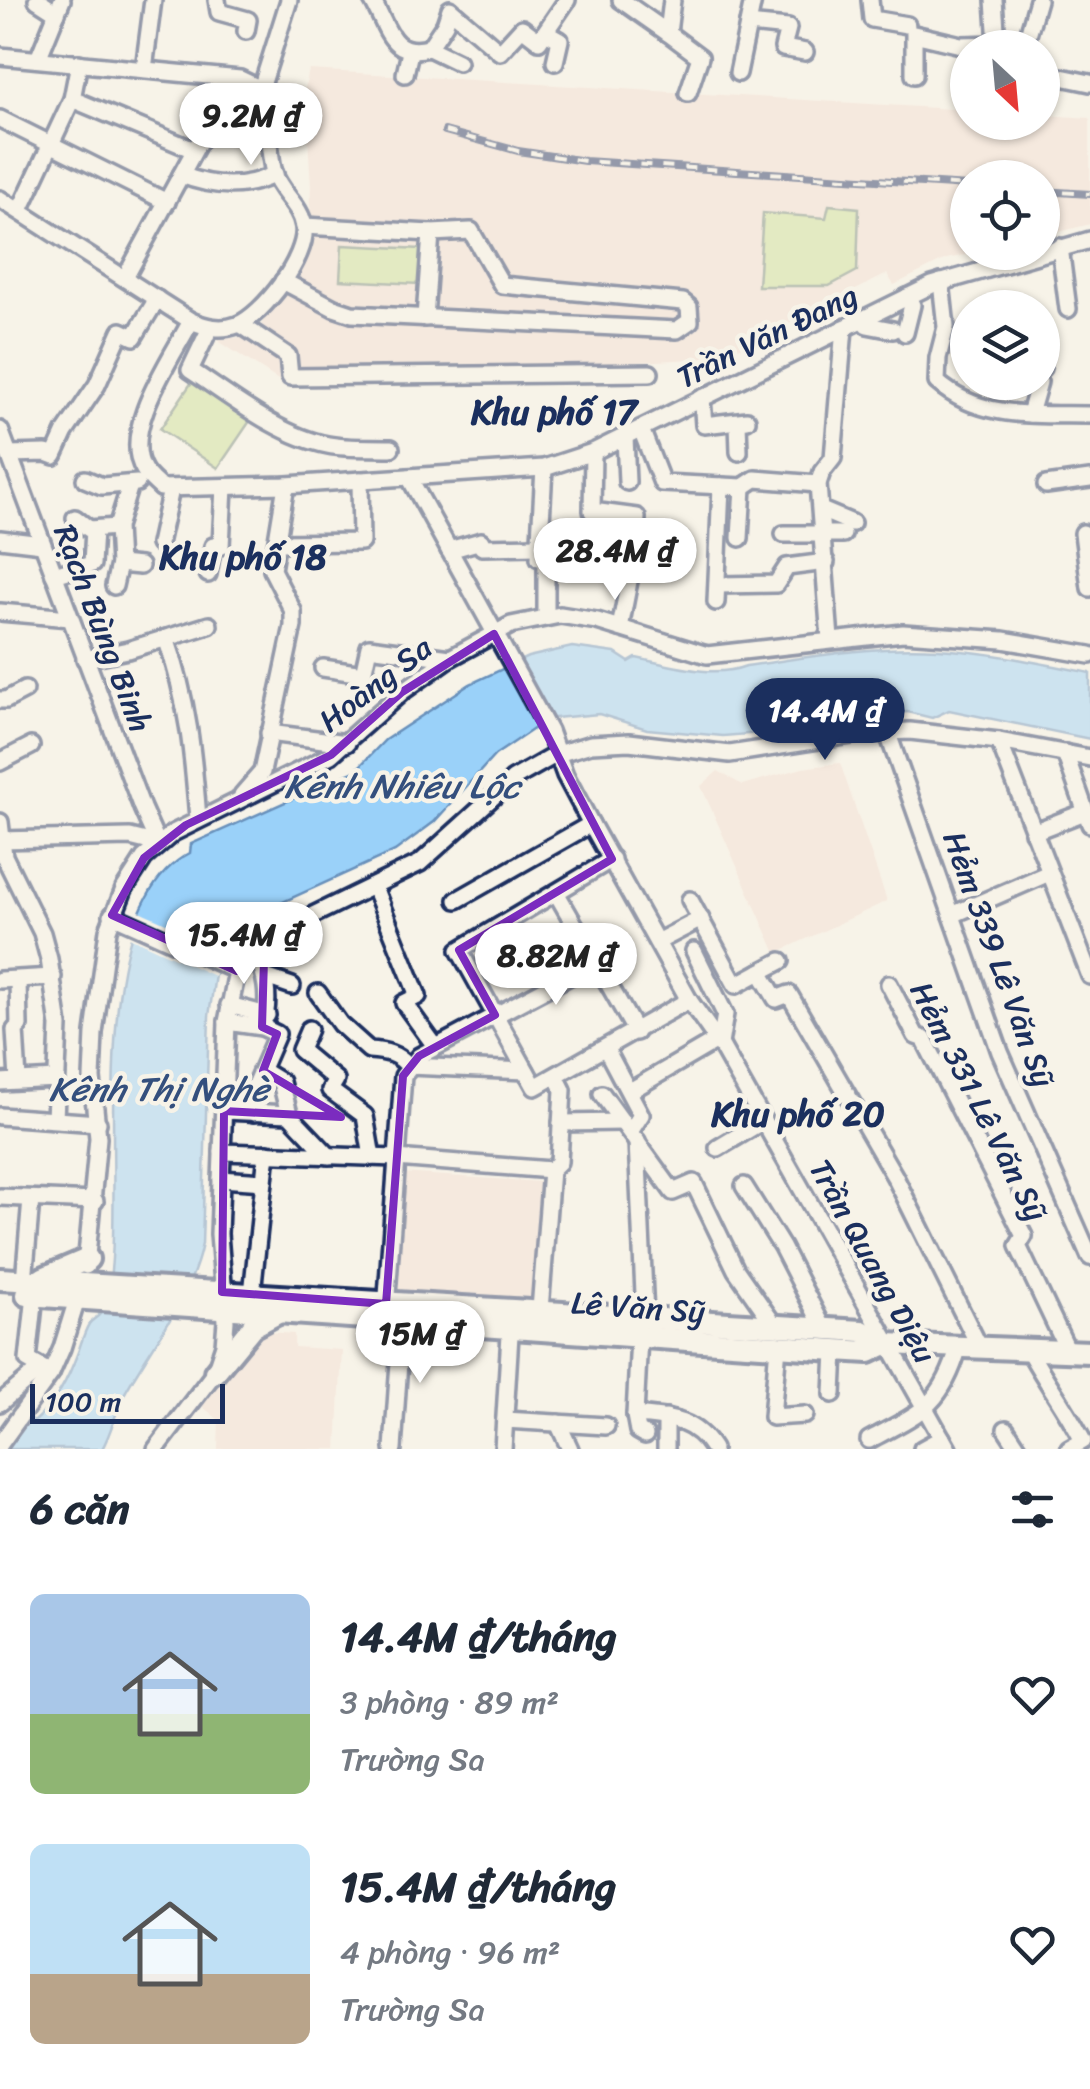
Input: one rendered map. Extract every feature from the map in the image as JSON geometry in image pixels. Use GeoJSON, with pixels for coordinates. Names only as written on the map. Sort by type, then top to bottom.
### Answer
{"type":"FeatureCollection","features":[{"type":"Feature","properties":{"kind":"main road"},"geometry":{"type":"LineString","coordinates":[[0,1293],[30,1286],[88,1260]]}},
{"type":"Feature","properties":{"kind":"main road"},"geometry":{"type":"LineString","coordinates":[[0,1279],[79,1291],[212,1299]]}},
{"type":"Feature","properties":{"kind":"main road","name":"Lê Văn Sỹ"},"geometry":{"type":"LineString","coordinates":[[212,1299],[252,1294],[391,1314]]}},
{"type":"Feature","properties":{"kind":"main road","name":"Lê Văn Sỹ"},"geometry":{"type":"LineString","coordinates":[[212,1299],[282,1312],[511,1318],[777,1336],[835,1350],[869,1352],[886,1344],[1090,1352]]}},
{"type":"Feature","properties":{"kind":"main road","name":"Lê Văn Sỹ"},"geometry":{"type":"LineString","coordinates":[[511,1318],[540,1310],[642,1326]]}},
{"type":"Feature","properties":{"kind":"main road"},"geometry":{"type":"LineString","coordinates":[[215,1372],[252,1327],[282,1312]]}},
{"type":"Feature","properties":{"kind":"main road","name":"Lê Văn Sỹ"},"geometry":{"type":"LineString","coordinates":[[777,1336],[824,1329],[862,1331],[886,1344]]}},
{"type":"Feature","properties":{"kind":"street"},"geometry":{"type":"LineString","coordinates":[[37,0],[59,6],[38,60]]}},
{"type":"Feature","properties":{"kind":"street"},"geometry":{"type":"LineString","coordinates":[[144,69],[153,0]]}},
{"type":"Feature","properties":{"kind":"street"},"geometry":{"type":"LineString","coordinates":[[216,0],[219,12],[248,20],[246,30]]}},
{"type":"Feature","properties":{"kind":"street"},"geometry":{"type":"LineString","coordinates":[[0,199],[191,321],[210,328],[240,324],[264,307],[302,246],[304,226],[298,209],[275,174],[269,116],[260,88],[288,0]]}},
{"type":"Feature","properties":{"kind":"street"},"geometry":{"type":"LineString","coordinates":[[372,0],[397,46],[410,52],[429,48],[458,62]]}},
{"type":"Feature","properties":{"kind":"street"},"geometry":{"type":"LineString","coordinates":[[622,0],[700,57],[688,92]]}},
{"type":"Feature","properties":{"kind":"street"},"geometry":{"type":"LineString","coordinates":[[668,32],[672,0]]}},
{"type":"Feature","properties":{"kind":"street"},"geometry":{"type":"LineString","coordinates":[[738,73],[753,0]]}},
{"type":"Feature","properties":{"kind":"street"},"geometry":{"type":"LineString","coordinates":[[870,0],[872,20],[907,25]]}},
{"type":"Feature","properties":{"kind":"street"},"geometry":{"type":"LineString","coordinates":[[994,0],[996,30]]}},
{"type":"Feature","properties":{"kind":"street"},"geometry":{"type":"LineString","coordinates":[[1031,30],[1038,0]]}},
{"type":"Feature","properties":{"kind":"street"},"geometry":{"type":"LineString","coordinates":[[429,48],[446,24],[450,9],[500,52],[522,28],[539,41],[567,4]]}},
{"type":"Feature","properties":{"kind":"street"},"geometry":{"type":"LineString","coordinates":[[748,24],[788,28],[783,48],[805,52]]}},
{"type":"Feature","properties":{"kind":"street"},"geometry":{"type":"LineString","coordinates":[[546,32],[560,40],[555,62]]}},
{"type":"Feature","properties":{"kind":"street"},"geometry":{"type":"LineString","coordinates":[[914,75],[914,34],[950,42]]}},
{"type":"Feature","properties":{"kind":"street"},"geometry":{"type":"LineString","coordinates":[[406,74],[410,52]]}},
{"type":"Feature","properties":{"kind":"street"},"geometry":{"type":"LineString","coordinates":[[0,56],[240,78],[260,88]]}},
{"type":"Feature","properties":{"kind":"street"},"geometry":{"type":"LineString","coordinates":[[20,210],[72,100],[79,63]]}},
{"type":"Feature","properties":{"kind":"street"},"geometry":{"type":"LineString","coordinates":[[1060,76],[1090,83]]}},
{"type":"Feature","properties":{"kind":"street"},"geometry":{"type":"LineString","coordinates":[[72,100],[196,146],[125,278]]}},
{"type":"Feature","properties":{"kind":"street"},"geometry":{"type":"LineString","coordinates":[[0,119],[167,202]]}},
{"type":"Feature","properties":{"kind":"street"},"geometry":{"type":"LineString","coordinates":[[181,175],[196,181],[238,186],[275,174]]}},
{"type":"Feature","properties":{"kind":"street"},"geometry":{"type":"LineString","coordinates":[[282,281],[352,314],[677,330],[690,321],[692,314],[683,302],[502,286],[470,232],[304,226]]}},
{"type":"Feature","properties":{"kind":"street"},"geometry":{"type":"LineString","coordinates":[[425,318],[430,233]]}},
{"type":"Feature","properties":{"kind":"street","name":"Trần Văn Ðang"},"geometry":{"type":"LineString","coordinates":[[1060,248],[1090,240]]}},
{"type":"Feature","properties":{"kind":"street"},"geometry":{"type":"LineString","coordinates":[[1060,248],[1068,309]]}},
{"type":"Feature","properties":{"kind":"street","name":"Trần Văn Ðang"},"geometry":{"type":"LineString","coordinates":[[171,489],[544,468],[594,452],[941,282],[983,270]]}},
{"type":"Feature","properties":{"kind":"street"},"geometry":{"type":"LineString","coordinates":[[941,282],[946,327],[938,358],[938,382],[966,401],[1003,414],[1090,415]]}},
{"type":"Feature","properties":{"kind":"street"},"geometry":{"type":"LineString","coordinates":[[863,319],[868,325],[899,332],[912,306],[908,297]]}},
{"type":"Feature","properties":{"kind":"street"},"geometry":{"type":"LineString","coordinates":[[9,454],[54,456],[64,432],[97,385],[121,330],[134,337],[157,299]]}},
{"type":"Feature","properties":{"kind":"street"},"geometry":{"type":"LineString","coordinates":[[158,544],[171,489],[161,488],[150,478],[139,456],[137,441],[141,419],[191,321]]}},
{"type":"Feature","properties":{"kind":"street"},"geometry":{"type":"LineString","coordinates":[[240,324],[288,356],[290,377],[650,373]]}},
{"type":"Feature","properties":{"kind":"street"},"geometry":{"type":"LineString","coordinates":[[210,328],[190,370],[282,430],[306,440],[330,446],[391,448]]}},
{"type":"Feature","properties":{"kind":"street"},"geometry":{"type":"LineString","coordinates":[[830,639],[818,484],[833,458],[844,328]]}},
{"type":"Feature","properties":{"kind":"street"},"geometry":{"type":"LineString","coordinates":[[702,398],[704,424],[742,421],[739,452]]}},
{"type":"Feature","properties":{"kind":"street"},"geometry":{"type":"LineString","coordinates":[[1030,414],[1034,400]]}},
{"type":"Feature","properties":{"kind":"street"},"geometry":{"type":"LineString","coordinates":[[641,429],[662,482],[721,486],[818,484]]}},
{"type":"Feature","properties":{"kind":"street","name":"Rạch Bùng Binh"},"geometry":{"type":"LineString","coordinates":[[0,430],[158,844]]}},
{"type":"Feature","properties":{"kind":"street"},"geometry":{"type":"LineString","coordinates":[[624,437],[627,482]]}},
{"type":"Feature","properties":{"kind":"street"},"geometry":{"type":"LineString","coordinates":[[594,452],[592,511],[645,518],[620,628]]}},
{"type":"Feature","properties":{"kind":"street"},"geometry":{"type":"LineString","coordinates":[[544,468],[539,558],[546,560],[546,616]]}},
{"type":"Feature","properties":{"kind":"street"},"geometry":{"type":"LineString","coordinates":[[409,476],[494,634]]}},
{"type":"Feature","properties":{"kind":"street"},"geometry":{"type":"LineString","coordinates":[[85,478],[102,486],[130,485],[150,478]]}},
{"type":"Feature","properties":{"kind":"street"},"geometry":{"type":"LineString","coordinates":[[1046,485],[1090,478]]}},
{"type":"Feature","properties":{"kind":"street"},"geometry":{"type":"LineString","coordinates":[[277,543],[361,542],[360,480]]}},
{"type":"Feature","properties":{"kind":"street"},"geometry":{"type":"LineString","coordinates":[[740,538],[749,484]]}},
{"type":"Feature","properties":{"kind":"street"},"geometry":{"type":"LineString","coordinates":[[114,586],[119,564],[117,527],[130,485]]}},
{"type":"Feature","properties":{"kind":"street"},"geometry":{"type":"LineString","coordinates":[[240,798],[262,772],[293,626],[292,612],[272,570],[286,485]]}},
{"type":"Feature","properties":{"kind":"street"},"geometry":{"type":"LineString","coordinates":[[716,602],[721,486]]}},
{"type":"Feature","properties":{"kind":"street"},"geometry":{"type":"LineString","coordinates":[[208,574],[213,546],[221,546],[224,487]]}},
{"type":"Feature","properties":{"kind":"street"},"geometry":{"type":"LineString","coordinates":[[784,534],[823,534],[848,528],[821,510]]}},
{"type":"Feature","properties":{"kind":"street"},"geometry":{"type":"LineString","coordinates":[[75,518],[94,530],[117,527]]}},
{"type":"Feature","properties":{"kind":"street"},"geometry":{"type":"LineString","coordinates":[[54,575],[92,564],[94,530]]}},
{"type":"Feature","properties":{"kind":"street"},"geometry":{"type":"LineString","coordinates":[[1084,533],[1090,588]]}},
{"type":"Feature","properties":{"kind":"street"},"geometry":{"type":"LineString","coordinates":[[0,539],[42,544]]}},
{"type":"Feature","properties":{"kind":"street"},"geometry":{"type":"LineString","coordinates":[[449,550],[481,541],[482,547],[539,546]]}},
{"type":"Feature","properties":{"kind":"street"},"geometry":{"type":"LineString","coordinates":[[636,546],[658,548]]}},
{"type":"Feature","properties":{"kind":"street"},"geometry":{"type":"LineString","coordinates":[[719,585],[776,584],[787,567],[826,562]]}},
{"type":"Feature","properties":{"kind":"street"},"geometry":{"type":"LineString","coordinates":[[119,564],[140,566]]}},
{"type":"Feature","properties":{"kind":"street"},"geometry":{"type":"LineString","coordinates":[[0,612],[70,618]]}},
{"type":"Feature","properties":{"kind":"street","name":"Hoàng Sa"},"geometry":{"type":"LineString","coordinates":[[0,1444],[46,1370],[88,1260],[98,1123],[92,1078],[94,1033],[104,950],[120,918],[133,874],[158,844],[198,819],[312,766],[347,743],[402,692],[450,658],[494,634],[546,616],[576,616],[706,655],[830,639],[936,634],[1003,640],[1090,655]]}},
{"type":"Feature","properties":{"kind":"street"},"geometry":{"type":"LineString","coordinates":[[85,658],[209,625]]}},
{"type":"Feature","properties":{"kind":"street","name":"Trần Quang Diệu"},"geometry":{"type":"LineString","coordinates":[[494,634],[689,1000],[718,1042],[945,1443]]}},
{"type":"Feature","properties":{"kind":"street"},"geometry":{"type":"LineString","coordinates":[[166,638],[183,686],[198,819]]}},
{"type":"Feature","properties":{"kind":"street"},"geometry":{"type":"LineString","coordinates":[[322,668],[363,674],[369,647],[450,658]]}},
{"type":"Feature","properties":{"kind":"street"},"geometry":{"type":"LineString","coordinates":[[0,700],[25,690]]}},
{"type":"Feature","properties":{"kind":"street"},"geometry":{"type":"LineString","coordinates":[[156,1449],[215,1372],[224,1344],[212,1299],[228,1013],[237,971],[255,947],[283,928],[420,864],[494,794],[557,754],[609,742],[707,753],[752,752],[888,731],[930,732],[1090,758]]}},
{"type":"Feature","properties":{"kind":"street","name":"Hẻm 339 Lê Văn Sỹ"},"geometry":{"type":"LineString","coordinates":[[888,731],[1000,1052],[1090,1257]]}},
{"type":"Feature","properties":{"kind":"street"},"geometry":{"type":"LineString","coordinates":[[269,734],[347,743]]}},
{"type":"Feature","properties":{"kind":"street"},"geometry":{"type":"LineString","coordinates":[[999,741],[1090,976]]}},
{"type":"Feature","properties":{"kind":"street"},"geometry":{"type":"LineString","coordinates":[[0,762],[31,746]]}},
{"type":"Feature","properties":{"kind":"street"},"geometry":{"type":"LineString","coordinates":[[1033,832],[1088,818],[1064,753]]}},
{"type":"Feature","properties":{"kind":"street"},"geometry":{"type":"LineString","coordinates":[[0,822],[4,856],[42,933],[52,977],[59,1026],[55,1119]]}},
{"type":"Feature","properties":{"kind":"street"},"geometry":{"type":"LineString","coordinates":[[457,900],[592,824]]}},
{"type":"Feature","properties":{"kind":"street"},"geometry":{"type":"LineString","coordinates":[[1,840],[130,837],[158,844]]}},
{"type":"Feature","properties":{"kind":"street"},"geometry":{"type":"LineString","coordinates":[[612,859],[459,950],[535,1087],[689,1000]]}},
{"type":"Feature","properties":{"kind":"street"},"geometry":{"type":"LineString","coordinates":[[952,915],[1049,873]]}},
{"type":"Feature","properties":{"kind":"street"},"geometry":{"type":"LineString","coordinates":[[374,887],[418,996],[404,1003],[435,1046]]}},
{"type":"Feature","properties":{"kind":"street"},"geometry":{"type":"LineString","coordinates":[[557,894],[636,1032]]}},
{"type":"Feature","properties":{"kind":"street"},"geometry":{"type":"LineString","coordinates":[[690,900],[736,985],[780,961]]}},
{"type":"Feature","properties":{"kind":"street"},"geometry":{"type":"LineString","coordinates":[[120,918],[237,971]]}},
{"type":"Feature","properties":{"kind":"street"},"geometry":{"type":"LineString","coordinates":[[657,942],[701,920]]}},
{"type":"Feature","properties":{"kind":"street"},"geometry":{"type":"LineString","coordinates":[[255,947],[266,977],[264,1021]]}},
{"type":"Feature","properties":{"kind":"street"},"geometry":{"type":"LineString","coordinates":[[630,1092],[718,1042],[725,1014],[694,951]]}},
{"type":"Feature","properties":{"kind":"street"},"geometry":{"type":"LineString","coordinates":[[393,1449],[391,1314],[403,1076],[408,1066],[435,1046],[596,962]]}},
{"type":"Feature","properties":{"kind":"street"},"geometry":{"type":"LineString","coordinates":[[760,972],[776,999],[788,994],[895,1178],[969,1346],[925,1410],[869,1440]]}},
{"type":"Feature","properties":{"kind":"street"},"geometry":{"type":"LineString","coordinates":[[0,980],[52,977]]}},
{"type":"Feature","properties":{"kind":"street"},"geometry":{"type":"LineString","coordinates":[[266,977],[292,986]]}},
{"type":"Feature","properties":{"kind":"street"},"geometry":{"type":"LineString","coordinates":[[18,980],[18,1080]]}},
{"type":"Feature","properties":{"kind":"street","name":"Hẻm 331 Lê Văn Sỹ"},"geometry":{"type":"LineString","coordinates":[[889,984],[916,1036],[924,1038],[1024,1236],[1018,1246],[1068,1351]]}},
{"type":"Feature","properties":{"kind":"street"},"geometry":{"type":"LineString","coordinates":[[318,993],[340,1024],[369,1050],[385,1050],[408,1066],[526,1071]]}},
{"type":"Feature","properties":{"kind":"street"},"geometry":{"type":"LineString","coordinates":[[228,1013],[264,1021],[277,1034],[259,1078],[254,1112]]}},
{"type":"Feature","properties":{"kind":"street"},"geometry":{"type":"LineString","coordinates":[[309,1029],[300,1050],[336,1080],[330,1090],[366,1116],[372,1158]]}},
{"type":"Feature","properties":{"kind":"street"},"geometry":{"type":"LineString","coordinates":[[606,1048],[641,1114],[630,1131],[642,1326],[635,1416],[638,1431],[644,1435]]}},
{"type":"Feature","properties":{"kind":"street"},"geometry":{"type":"LineString","coordinates":[[540,1310],[551,1170],[559,1162],[563,1090],[556,1076]]}},
{"type":"Feature","properties":{"kind":"street"},"geometry":{"type":"LineString","coordinates":[[226,1077],[282,1082],[289,1114],[329,1156]]}},
{"type":"Feature","properties":{"kind":"street"},"geometry":{"type":"LineString","coordinates":[[0,1082],[56,1080]]}},
{"type":"Feature","properties":{"kind":"street"},"geometry":{"type":"LineString","coordinates":[[602,1094],[673,1192],[694,1183],[736,1270],[777,1336],[772,1417],[805,1415]]}},
{"type":"Feature","properties":{"kind":"street"},"geometry":{"type":"LineString","coordinates":[[224,1111],[289,1114]]}},
{"type":"Feature","properties":{"kind":"street"},"geometry":{"type":"LineString","coordinates":[[0,1116],[98,1123]]}},
{"type":"Feature","properties":{"kind":"street"},"geometry":{"type":"LineString","coordinates":[[718,1148],[763,1121]]}},
{"type":"Feature","properties":{"kind":"street"},"geometry":{"type":"LineString","coordinates":[[561,1122],[630,1131]]}},
{"type":"Feature","properties":{"kind":"street"},"geometry":{"type":"LineString","coordinates":[[222,1152],[396,1158],[551,1170]]}},
{"type":"Feature","properties":{"kind":"street"},"geometry":{"type":"LineString","coordinates":[[252,1294],[267,1153]]}},
{"type":"Feature","properties":{"kind":"street"},"geometry":{"type":"LineString","coordinates":[[221,1179],[264,1182]]}},
{"type":"Feature","properties":{"kind":"street"},"geometry":{"type":"LineString","coordinates":[[744,1186],[782,1247],[824,1329]]}},
{"type":"Feature","properties":{"kind":"street"},"geometry":{"type":"LineString","coordinates":[[0,1197],[94,1201]]}},
{"type":"Feature","properties":{"kind":"street"},"geometry":{"type":"LineString","coordinates":[[1,1401],[46,1370],[28,1360],[31,1199]]}},
{"type":"Feature","properties":{"kind":"street"},"geometry":{"type":"LineString","coordinates":[[503,1449],[511,1318]]}},
{"type":"Feature","properties":{"kind":"street"},"geometry":{"type":"LineString","coordinates":[[1028,1349],[1054,1396],[1063,1402],[1082,1440],[1069,1449]]}},
{"type":"Feature","properties":{"kind":"street"},"geometry":{"type":"LineString","coordinates":[[833,1394],[835,1350]]}},
{"type":"Feature","properties":{"kind":"street"},"geometry":{"type":"LineString","coordinates":[[635,1416],[681,1418],[706,1438],[713,1449]]}},
{"type":"Feature","properties":{"kind":"street"},"geometry":{"type":"LineString","coordinates":[[666,1418],[666,1449]]}},
{"type":"Feature","properties":{"kind":"street"},"geometry":{"type":"LineString","coordinates":[[505,1420],[606,1426]]}},
{"type":"Feature","properties":{"kind":"street"},"geometry":{"type":"LineString","coordinates":[[558,1423],[570,1449]]}},
{"type":"Feature","properties":{"kind":"street"},"geometry":{"type":"LineString","coordinates":[[1006,1429],[1019,1449]]}},
{"type":"Feature","properties":{"kind":"street"},"geometry":{"type":"LineString","coordinates":[[922,1449],[945,1443]]}},
{"type":"Feature","properties":{"kind":"highlighted area"},"geometry":{"type":"Polygon","coordinates":[[[494,634],[612,859],[459,950],[495,1015],[419,1056],[403,1076],[386,1304],[222,1292],[224,1111],[341,1117],[263,1071],[277,1034],[262,1027],[265,925],[237,971],[112,915],[144,858],[186,825],[331,755],[402,692],[494,634]]]}},
{"type":"Feature","properties":{"kind":"shaded area"},"geometry":{"type":"Polygon","coordinates":[[[309,70],[950,109],[950,140],[1060,140],[1060,116],[1090,118],[1090,224],[1060,232],[1060,160],[950,160],[950,258],[894,285],[887,274],[749,344],[711,358],[280,381],[217,340],[242,337],[260,327],[310,238],[305,89],[309,70]]]}},
{"type":"Feature","properties":{"kind":"shaded area"},"geometry":{"type":"Polygon","coordinates":[[[840,763],[887,901],[776,953],[701,786],[718,771],[742,785],[803,768],[840,763]]]}},
{"type":"Feature","properties":{"kind":"shaded area"},"geometry":{"type":"Polygon","coordinates":[[[399,1173],[541,1182],[533,1307],[390,1298],[399,1173]]]}},
{"type":"Feature","properties":{"kind":"shaded area"},"geometry":{"type":"Polygon","coordinates":[[[267,1332],[294,1334],[294,1347],[342,1350],[337,1449],[218,1449],[219,1420],[198,1403],[231,1360],[239,1361],[267,1332]]]}},
{"type":"Feature","properties":{"kind":"green space"},"geometry":{"type":"Polygon","coordinates":[[[829,205],[859,208],[857,271],[829,286],[758,286],[763,213],[826,218],[829,205]]]}},
{"type":"Feature","properties":{"kind":"green space"},"geometry":{"type":"Polygon","coordinates":[[[342,245],[421,249],[419,284],[340,280],[342,245]]]}},
{"type":"Feature","properties":{"kind":"green space"},"geometry":{"type":"Polygon","coordinates":[[[196,376],[254,415],[218,468],[160,429],[196,376]]]}},
{"type":"Feature","properties":{"kind":"water"},"geometry":{"type":"Polygon","coordinates":[[[572,647],[615,653],[629,662],[636,658],[705,671],[866,650],[938,649],[1014,658],[1090,673],[1090,739],[949,710],[932,718],[908,712],[883,713],[773,732],[723,736],[647,729],[599,714],[555,718],[535,728],[495,755],[434,822],[395,851],[276,905],[243,924],[222,948],[209,1016],[202,1244],[189,1283],[123,1397],[102,1449],[7,1449],[30,1419],[34,1422],[55,1399],[87,1327],[100,1314],[106,1299],[111,1275],[115,1044],[121,982],[134,927],[156,882],[190,853],[191,844],[355,771],[385,740],[470,684],[528,657],[572,647]]]}},
{"type":"Feature","properties":{"kind":"pier"},"geometry":{"type":"Polygon","coordinates":[[[137,910],[226,950],[214,976],[127,936],[137,910]]]}},
{"type":"Feature","properties":{"kind":"railway"},"geometry":{"type":"LineString","coordinates":[[445,131],[518,151],[585,161],[950,185]]}},
{"type":"Feature","properties":{"kind":"railway"},"geometry":{"type":"LineString","coordinates":[[1060,192],[1090,194]]}},
{"type":"Feature","properties":{"kind":"district","name":"Khu phố 17"},"geometry":{"type":"Point","coordinates":[554,412]}},
{"type":"Feature","properties":{"kind":"district","name":"Khu phố 18"},"geometry":{"type":"Point","coordinates":[243,557]}},
{"type":"Feature","properties":{"kind":"district","name":"Khu phố 20"},"geometry":{"type":"Point","coordinates":[798,1114]}},
{"type":"Feature","properties":{"kind":"water label","name":"Kênh Nhiêu Lộc"},"geometry":{"type":"Point","coordinates":[402,786]}},
{"type":"Feature","properties":{"kind":"water label","name":"Kênh Thị Nghè"},"geometry":{"type":"Point","coordinates":[159,1089]}}]}
